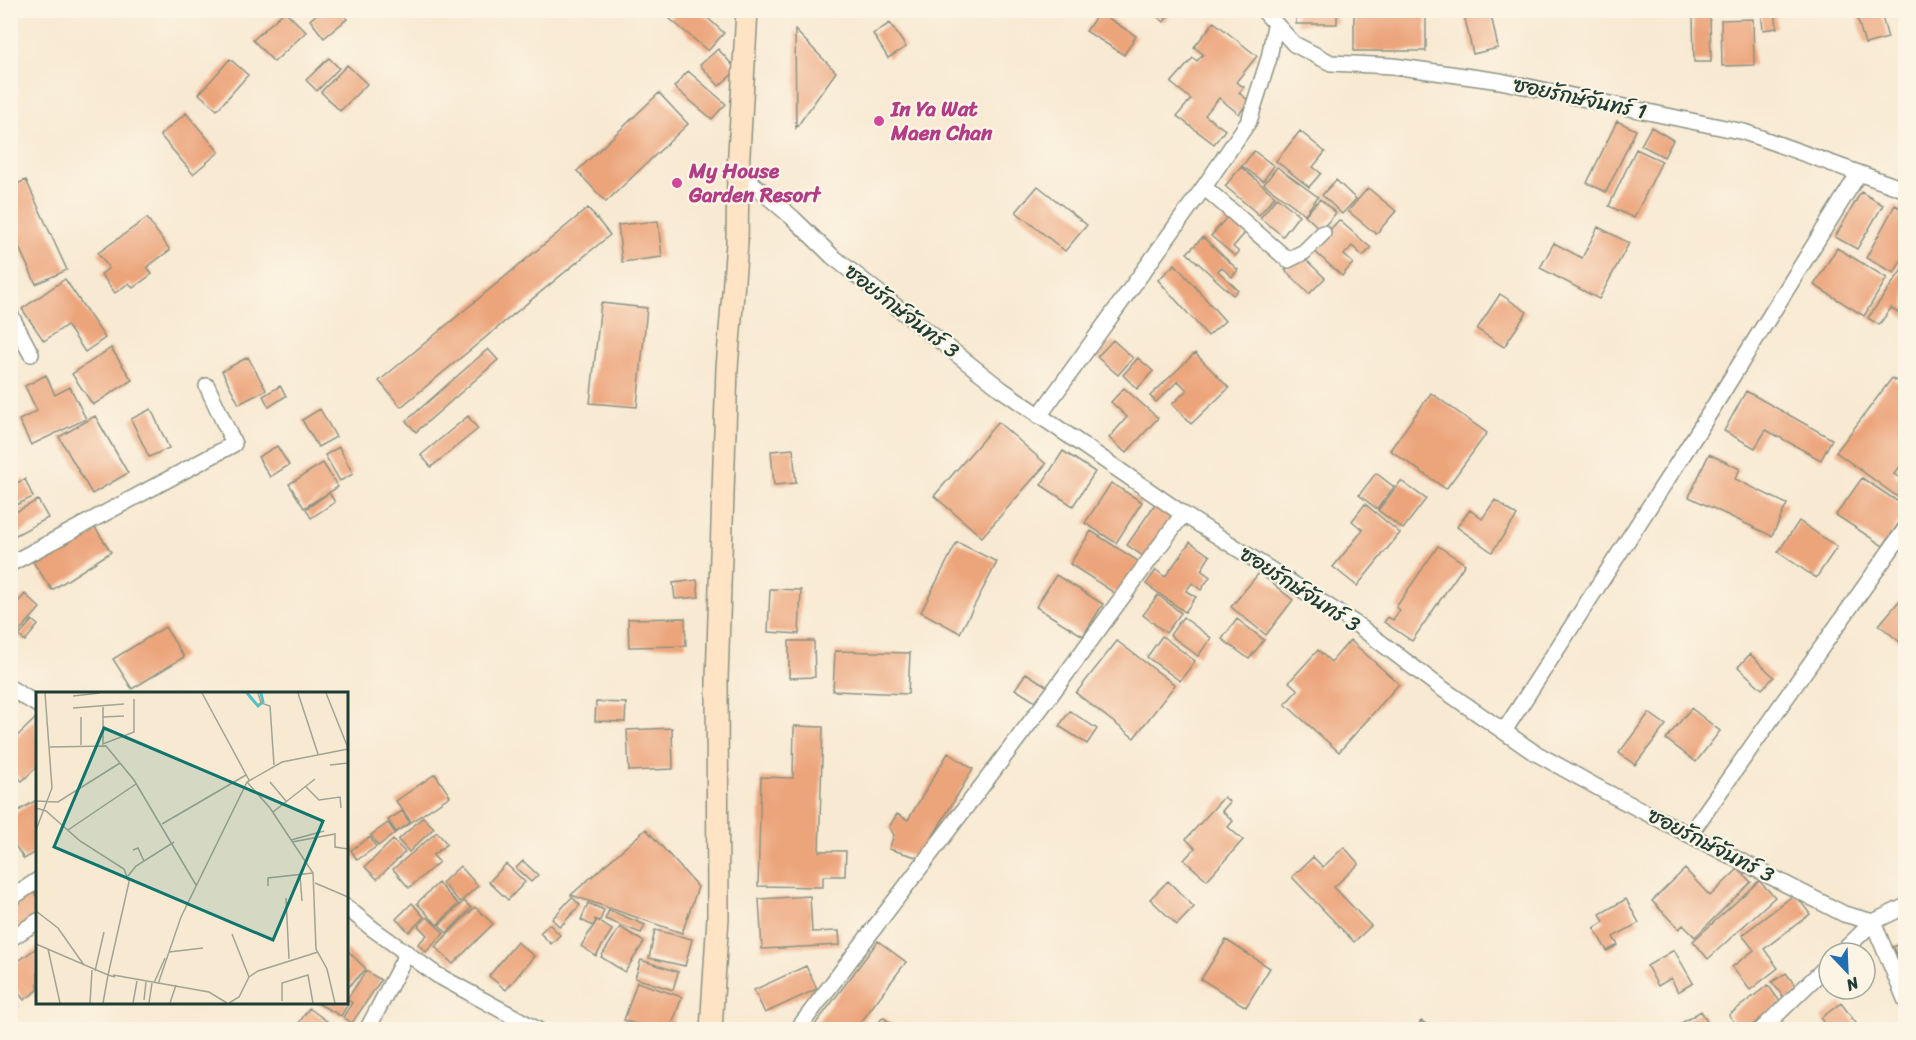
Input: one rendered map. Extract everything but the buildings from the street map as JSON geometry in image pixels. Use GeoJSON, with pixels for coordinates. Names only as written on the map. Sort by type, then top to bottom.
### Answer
{"type":"FeatureCollection","features":[{"type":"Feature","properties":{"kind":"main road"},"geometry":{"type":"LineString","coordinates":[[711,1029],[718,917],[717,680],[726,379],[737,243],[738,171],[747,10]]}},
{"type":"Feature","properties":{"kind":"street","name":"ซอยรักษ์จันทร์ 1"},"geometry":{"type":"LineString","coordinates":[[1263,10],[1294,44],[1331,63],[1393,66],[1500,81],[1744,132],[1905,190]]}},
{"type":"Feature","properties":{"kind":"street"},"geometry":{"type":"LineString","coordinates":[[1040,416],[1204,187],[1249,120],[1269,58],[1275,25]]}},
{"type":"Feature","properties":{"kind":"street","name":"ซอยรักษ์จันทร์ 3"},"geometry":{"type":"LineString","coordinates":[[738,171],[793,218],[832,256],[1001,389],[1184,514],[1356,624],[1437,685],[1532,751],[1844,914],[1873,922]]}},
{"type":"Feature","properties":{"kind":"street"},"geometry":{"type":"LineString","coordinates":[[1504,731],[1699,430],[1858,173]]}},
{"type":"Feature","properties":{"kind":"street"},"geometry":{"type":"LineString","coordinates":[[1204,187],[1288,260],[1304,252],[1323,233]]}},
{"type":"Feature","properties":{"kind":"street"},"geometry":{"type":"LineString","coordinates":[[10,314],[31,354]]}},
{"type":"Feature","properties":{"kind":"street"},"geometry":{"type":"LineString","coordinates":[[10,564],[234,444],[207,386]]}},
{"type":"Feature","properties":{"kind":"street"},"geometry":{"type":"LineString","coordinates":[[797,1029],[1050,696],[1184,514]]}},
{"type":"Feature","properties":{"kind":"street"},"geometry":{"type":"LineString","coordinates":[[1690,834],[1905,528]]}},
{"type":"Feature","properties":{"kind":"street"},"geometry":{"type":"LineString","coordinates":[[10,688],[36,704]]}},
{"type":"Feature","properties":{"kind":"street"},"geometry":{"type":"LineString","coordinates":[[10,899],[36,881]]}},
{"type":"Feature","properties":{"kind":"street"},"geometry":{"type":"LineString","coordinates":[[1853,941],[1873,922],[1905,906]]}},
{"type":"Feature","properties":{"kind":"street"},"geometry":{"type":"LineString","coordinates":[[348,909],[437,975],[538,1029]]}},
{"type":"Feature","properties":{"kind":"street"},"geometry":{"type":"LineString","coordinates":[[10,939],[36,922]]}},
{"type":"Feature","properties":{"kind":"street"},"geometry":{"type":"LineString","coordinates":[[1873,922],[1905,1001]]}},
{"type":"Feature","properties":{"kind":"street"},"geometry":{"type":"LineString","coordinates":[[367,1029],[407,953]]}},
{"type":"Feature","properties":{"kind":"street"},"geometry":{"type":"LineString","coordinates":[[1761,1029],[1817,975]]}},
{"type":"Feature","properties":{"kind":"place","name":"In Ya Wat Maen Chan"},"geometry":{"type":"Point","coordinates":[879,121]}},
{"type":"Feature","properties":{"kind":"place","name":"My House Garden Resort"},"geometry":{"type":"Point","coordinates":[677,183]}}]}
